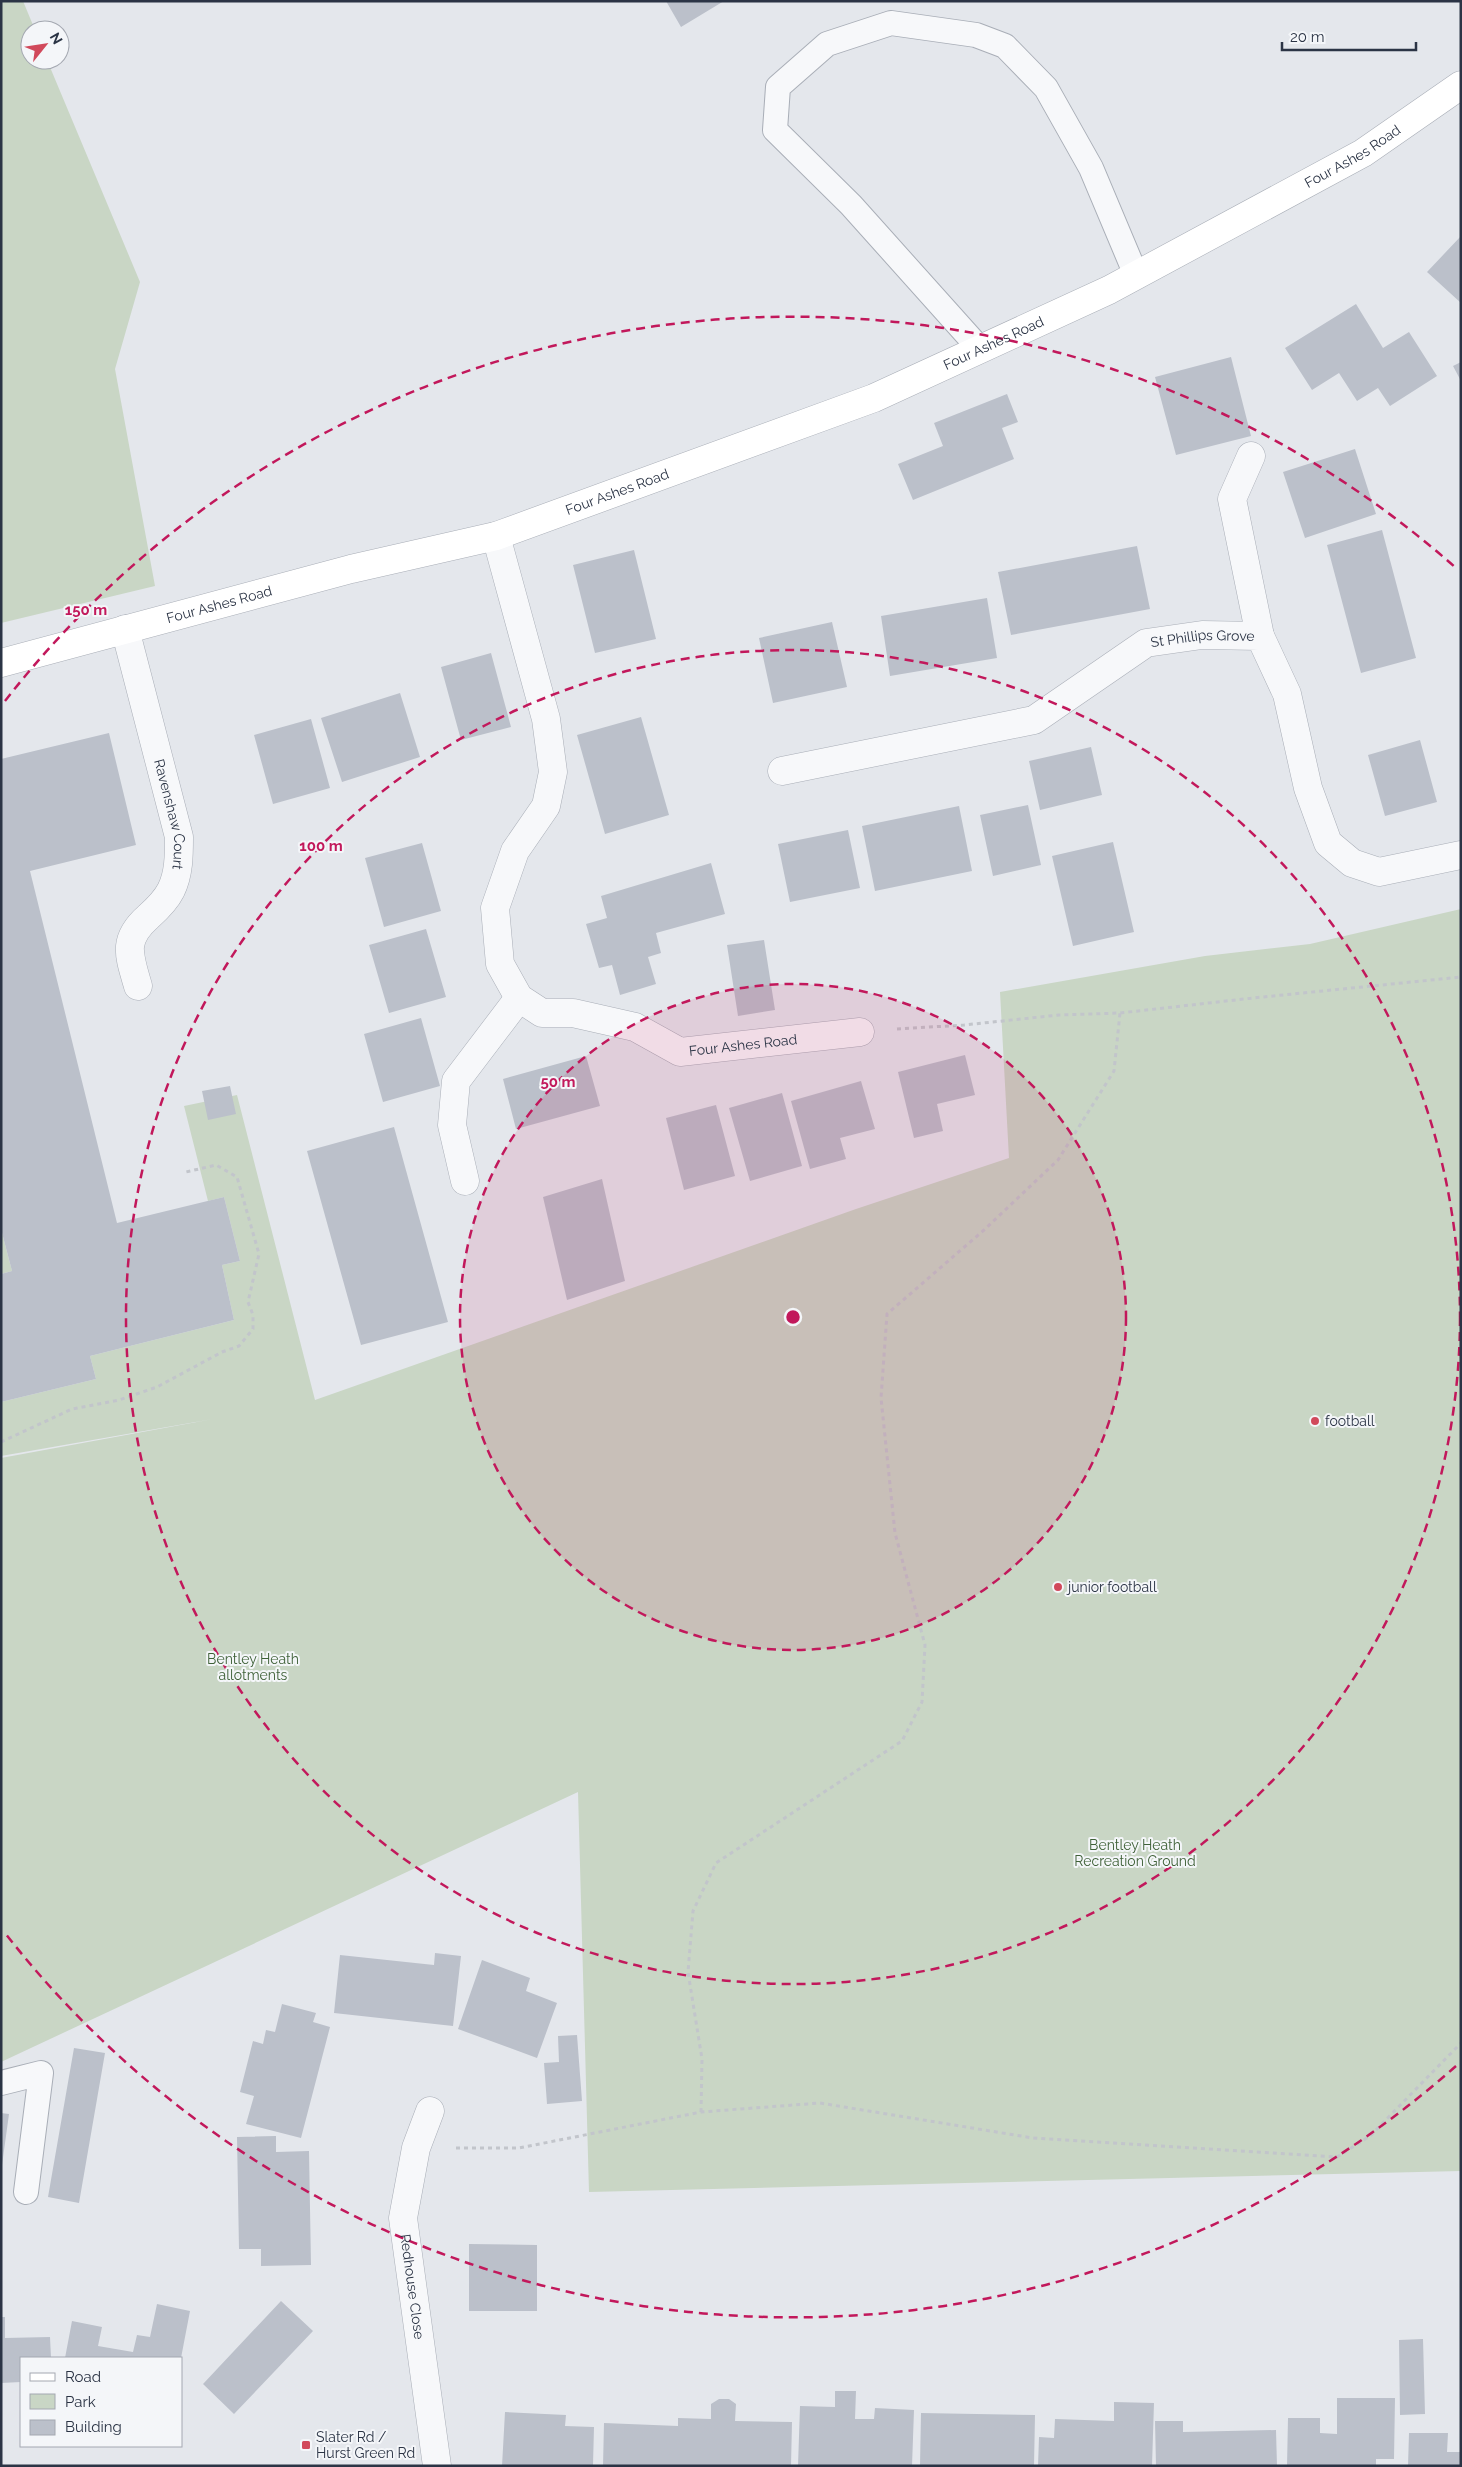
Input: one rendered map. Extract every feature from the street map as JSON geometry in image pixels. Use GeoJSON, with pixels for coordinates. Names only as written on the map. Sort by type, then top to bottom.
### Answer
{"type":"FeatureCollection","features":[{"type":"Feature","properties":{"kind":"street","name":"Four Ashes Road"},"geometry":{"type":"LineString","coordinates":[[1,663],[351,569],[496,536],[874,398],[1136,275],[1363,153],[1459,92]]}},
{"type":"Feature","properties":{"kind":"street"},"geometry":{"type":"LineString","coordinates":[[1252,456],[1232,499],[1260,636]]}},
{"type":"Feature","properties":{"kind":"street","name":"Four Ashes Road"},"geometry":{"type":"LineString","coordinates":[[496,536],[546,719],[553,772],[546,806],[515,851],[495,908],[500,964],[518,998],[542,1014],[573,1013],[635,1027],[680,1052],[860,1032]]}},
{"type":"Feature","properties":{"kind":"street","name":"Ravenshaw Court"},"geometry":{"type":"LineString","coordinates":[[125,629],[179,837],[177,871],[170,892],[158,908],[139,925],[130,942],[129,954],[138,986]]}},
{"type":"Feature","properties":{"kind":"street","name":"St Phillips Grove"},"geometry":{"type":"LineString","coordinates":[[782,771],[1034,720],[1146,643],[1202,635],[1260,636],[1287,694],[1308,788],[1328,843],[1352,862],[1380,872],[1461,855]]}},
{"type":"Feature","properties":{"kind":"street"},"geometry":{"type":"LineString","coordinates":[[465,1181],[452,1125],[456,1081],[518,998]]}},
{"type":"Feature","properties":{"kind":"street","name":"Redhouse Close"},"geometry":{"type":"LineString","coordinates":[[430,2111],[416,2148],[403,2218],[437,2466]]}},
{"type":"Feature","properties":{"kind":"lane"},"geometry":{"type":"LineString","coordinates":[[980,349],[851,205],[775,130],[778,87],[827,44],[891,23],[976,35],[1004,46],[1046,88],[1091,168],[1136,275]]}},
{"type":"Feature","properties":{"kind":"lane"},"geometry":{"type":"LineString","coordinates":[[1,2084],[41,2073],[26,2192]]}},
{"type":"Feature","properties":{"kind":"path"},"geometry":{"type":"LineString","coordinates":[[860,1032],[964,1025],[1059,1015],[1120,1014],[1252,998],[1461,977]]}},
{"type":"Feature","properties":{"kind":"path"},"geometry":{"type":"LineString","coordinates":[[701,2112],[702,2059],[688,1972],[693,1911],[716,1863],[902,1741],[922,1702],[925,1645],[895,1533],[881,1398],[887,1314],[984,1230],[1058,1160],[1114,1071],[1120,1014]]}},
{"type":"Feature","properties":{"kind":"path"},"geometry":{"type":"LineString","coordinates":[[1,1442],[72,1408],[119,1400],[157,1388],[239,1346],[253,1329],[253,1315],[248,1302],[259,1254],[237,1177],[216,1165],[186,1172]]}},
{"type":"Feature","properties":{"kind":"path"},"geometry":{"type":"LineString","coordinates":[[416,2148],[520,2148],[701,2112],[820,2103],[1033,2138],[1337,2157],[1370,2136],[1461,2043]]}},
{"type":"Feature","properties":{"kind":"green space"},"geometry":{"type":"Polygon","coordinates":[[[1,1],[23,1],[31,20],[20,20],[20,70],[51,70],[140,282],[115,369],[155,586],[1,623],[1,1]]]}},
{"type":"Feature","properties":{"kind":"green space","name":"Bentley Heath Recreation Ground"},"geometry":{"type":"Polygon","coordinates":[[[1461,909],[1461,2171],[589,2192],[578,1792],[1,2062],[1,1458],[213,1419],[1,1456],[1,1402],[96,1379],[90,1356],[234,1320],[222,1265],[240,1261],[224,1197],[208,1201],[184,1106],[237,1095],[315,1400],[856,1209],[1009,1158],[1000,992],[1205,956],[1310,944],[1461,909]]]}},
{"type":"Feature","properties":{"kind":"green space"},"geometry":{"type":"Polygon","coordinates":[[[1,1229],[12,1271],[1,1274],[1,1229]]]}},
{"type":"Feature","properties":{"kind":"building"},"geometry":{"type":"Polygon","coordinates":[[[666,1],[724,1],[681,27],[666,1]]]}},
{"type":"Feature","properties":{"kind":"building"},"geometry":{"type":"Polygon","coordinates":[[[1461,236],[1461,303],[1427,272],[1461,236]]]}},
{"type":"Feature","properties":{"kind":"building"},"geometry":{"type":"Polygon","coordinates":[[[1356,304],[1383,348],[1409,332],[1437,376],[1390,406],[1378,388],[1357,401],[1339,373],[1312,390],[1285,348],[1356,304]]]}},
{"type":"Feature","properties":{"kind":"building"},"geometry":{"type":"Polygon","coordinates":[[[1231,357],[1251,436],[1176,455],[1155,377],[1231,357]]]}},
{"type":"Feature","properties":{"kind":"building"},"geometry":{"type":"Polygon","coordinates":[[[1461,362],[1461,381],[1453,366],[1461,362]]]}},
{"type":"Feature","properties":{"kind":"building"},"geometry":{"type":"Polygon","coordinates":[[[1007,394],[1018,422],[1002,428],[1014,459],[913,500],[898,464],[943,446],[934,423],[1007,394]]]}},
{"type":"Feature","properties":{"kind":"building"},"geometry":{"type":"Polygon","coordinates":[[[1355,449],[1376,514],[1305,538],[1283,472],[1355,449]]]}},
{"type":"Feature","properties":{"kind":"building"},"geometry":{"type":"Polygon","coordinates":[[[1382,530],[1416,658],[1361,673],[1327,545],[1382,530]]]}},
{"type":"Feature","properties":{"kind":"building"},"geometry":{"type":"Polygon","coordinates":[[[1137,546],[1150,609],[1011,635],[998,572],[1137,546]]]}},
{"type":"Feature","properties":{"kind":"building"},"geometry":{"type":"Polygon","coordinates":[[[634,550],[656,639],[595,653],[573,565],[634,550]]]}},
{"type":"Feature","properties":{"kind":"building"},"geometry":{"type":"Polygon","coordinates":[[[987,598],[997,658],[890,676],[881,616],[987,598]]]}},
{"type":"Feature","properties":{"kind":"building"},"geometry":{"type":"Polygon","coordinates":[[[832,622],[847,687],[773,703],[759,638],[832,622]]]}},
{"type":"Feature","properties":{"kind":"building"},"geometry":{"type":"Polygon","coordinates":[[[491,653],[511,727],[461,740],[441,667],[491,653]]]}},
{"type":"Feature","properties":{"kind":"building"},"geometry":{"type":"Polygon","coordinates":[[[400,693],[420,757],[342,782],[321,718],[400,693]]]}},
{"type":"Feature","properties":{"kind":"building"},"geometry":{"type":"Polygon","coordinates":[[[641,717],[669,815],[605,834],[577,735],[641,717]]]}},
{"type":"Feature","properties":{"kind":"building"},"geometry":{"type":"Polygon","coordinates":[[[311,719],[330,788],[273,804],[254,735],[311,719]]]}},
{"type":"Feature","properties":{"kind":"building"},"geometry":{"type":"Polygon","coordinates":[[[109,733],[136,845],[30,871],[117,1223],[224,1197],[240,1261],[222,1265],[234,1320],[90,1356],[96,1379],[1,1402],[1,1274],[12,1271],[1,1229],[1,759],[109,733]]]}},
{"type":"Feature","properties":{"kind":"building"},"geometry":{"type":"Polygon","coordinates":[[[1420,740],[1437,802],[1385,816],[1368,755],[1420,740]]]}},
{"type":"Feature","properties":{"kind":"building"},"geometry":{"type":"Polygon","coordinates":[[[1091,747],[1102,795],[1040,810],[1029,761],[1091,747]]]}},
{"type":"Feature","properties":{"kind":"building"},"geometry":{"type":"Polygon","coordinates":[[[1028,805],[1041,865],[993,876],[980,815],[1028,805]]]}},
{"type":"Feature","properties":{"kind":"building"},"geometry":{"type":"Polygon","coordinates":[[[959,806],[972,871],[875,891],[862,826],[959,806]]]}},
{"type":"Feature","properties":{"kind":"building"},"geometry":{"type":"Polygon","coordinates":[[[848,830],[860,888],[790,902],[778,844],[848,830]]]}},
{"type":"Feature","properties":{"kind":"building"},"geometry":{"type":"Polygon","coordinates":[[[1113,842],[1134,932],[1073,946],[1052,856],[1113,842]]]}},
{"type":"Feature","properties":{"kind":"building"},"geometry":{"type":"Polygon","coordinates":[[[422,843],[441,911],[384,927],[365,858],[422,843]]]}},
{"type":"Feature","properties":{"kind":"building"},"geometry":{"type":"Polygon","coordinates":[[[711,863],[725,914],[656,933],[661,953],[648,957],[656,984],[620,995],[612,965],[599,968],[586,924],[607,918],[601,896],[711,863]]]}},
{"type":"Feature","properties":{"kind":"building"},"geometry":{"type":"Polygon","coordinates":[[[426,929],[446,997],[389,1013],[369,945],[426,929]]]}},
{"type":"Feature","properties":{"kind":"building"},"geometry":{"type":"Polygon","coordinates":[[[764,940],[775,1010],[738,1016],[727,945],[764,940]]]}},
{"type":"Feature","properties":{"kind":"building"},"geometry":{"type":"Polygon","coordinates":[[[421,1018],[440,1086],[383,1102],[364,1034],[421,1018]]]}},
{"type":"Feature","properties":{"kind":"building"},"geometry":{"type":"Polygon","coordinates":[[[965,1055],[975,1095],[937,1104],[943,1131],[914,1138],[898,1072],[965,1055]]]}},
{"type":"Feature","properties":{"kind":"building"},"geometry":{"type":"Polygon","coordinates":[[[586,1056],[600,1106],[516,1129],[503,1079],[586,1056]]]}},
{"type":"Feature","properties":{"kind":"building"},"geometry":{"type":"Polygon","coordinates":[[[861,1081],[875,1129],[840,1138],[846,1159],[810,1169],[791,1101],[861,1081]]]}},
{"type":"Feature","properties":{"kind":"building"},"geometry":{"type":"Polygon","coordinates":[[[230,1086],[236,1114],[208,1120],[202,1091],[230,1086]]]}},
{"type":"Feature","properties":{"kind":"building"},"geometry":{"type":"Polygon","coordinates":[[[782,1093],[802,1166],[750,1181],[729,1108],[782,1093]]]}},
{"type":"Feature","properties":{"kind":"building"},"geometry":{"type":"Polygon","coordinates":[[[716,1105],[735,1176],[684,1190],[666,1118],[716,1105]]]}},
{"type":"Feature","properties":{"kind":"building"},"geometry":{"type":"Polygon","coordinates":[[[394,1127],[448,1322],[361,1345],[307,1151],[394,1127]]]}},
{"type":"Feature","properties":{"kind":"building"},"geometry":{"type":"Polygon","coordinates":[[[602,1179],[625,1281],[567,1300],[543,1197],[602,1179]]]}},
{"type":"Feature","properties":{"kind":"building"},"geometry":{"type":"Polygon","coordinates":[[[435,1953],[461,1956],[453,2026],[334,2013],[340,1955],[434,1965],[435,1953]]]}},
{"type":"Feature","properties":{"kind":"building"},"geometry":{"type":"Polygon","coordinates":[[[482,1960],[530,1978],[526,1991],[557,2003],[537,2058],[458,2029],[482,1960]]]}},
{"type":"Feature","properties":{"kind":"building"},"geometry":{"type":"Polygon","coordinates":[[[282,2004],[316,2013],[313,2022],[330,2027],[301,2138],[246,2124],[254,2096],[240,2092],[253,2041],[263,2044],[266,2030],[275,2032],[282,2004]]]}},
{"type":"Feature","properties":{"kind":"building"},"geometry":{"type":"Polygon","coordinates":[[[577,2035],[582,2101],[547,2104],[544,2063],[559,2062],[558,2036],[577,2035]]]}},
{"type":"Feature","properties":{"kind":"building"},"geometry":{"type":"Polygon","coordinates":[[[74,2048],[105,2053],[79,2203],[48,2197],[74,2048]]]}},
{"type":"Feature","properties":{"kind":"building"},"geometry":{"type":"Polygon","coordinates":[[[1,2113],[9,2114],[2,2165],[1,2165],[1,2113]]]}},
{"type":"Feature","properties":{"kind":"building"},"geometry":{"type":"Polygon","coordinates":[[[276,2136],[276,2152],[309,2151],[311,2265],[261,2266],[261,2249],[239,2249],[237,2137],[276,2136]]]}},
{"type":"Feature","properties":{"kind":"building"},"geometry":{"type":"Polygon","coordinates":[[[469,2244],[537,2245],[537,2311],[469,2311],[469,2244]]]}},
{"type":"Feature","properties":{"kind":"building"},"geometry":{"type":"Polygon","coordinates":[[[281,2301],[313,2331],[234,2414],[203,2384],[281,2301]]]}},
{"type":"Feature","properties":{"kind":"building"},"geometry":{"type":"Polygon","coordinates":[[[157,2304],[190,2311],[181,2357],[65,2357],[72,2321],[102,2327],[98,2346],[133,2352],[137,2335],[150,2337],[157,2304]]]}},
{"type":"Feature","properties":{"kind":"building"},"geometry":{"type":"Polygon","coordinates":[[[1,2317],[5,2317],[5,2338],[50,2337],[51,2357],[20,2357],[20,2382],[1,2383],[1,2317]]]}},
{"type":"Feature","properties":{"kind":"building"},"geometry":{"type":"Polygon","coordinates":[[[1423,2339],[1425,2414],[1400,2415],[1399,2340],[1423,2339]]]}},
{"type":"Feature","properties":{"kind":"building"},"geometry":{"type":"Polygon","coordinates":[[[835,2391],[856,2391],[855,2419],[874,2419],[875,2408],[914,2410],[912,2466],[798,2466],[800,2406],[835,2407],[835,2391]]]}},
{"type":"Feature","properties":{"kind":"building"},"geometry":{"type":"Polygon","coordinates":[[[1337,2398],[1395,2398],[1394,2459],[1376,2459],[1376,2466],[1287,2466],[1288,2418],[1320,2418],[1320,2433],[1337,2434],[1337,2398]]]}},
{"type":"Feature","properties":{"kind":"building"},"geometry":{"type":"Polygon","coordinates":[[[719,2399],[729,2399],[736,2404],[735,2421],[792,2422],[791,2466],[603,2466],[604,2423],[678,2426],[678,2418],[711,2419],[711,2404],[719,2399]]]}},
{"type":"Feature","properties":{"kind":"building"},"geometry":{"type":"Polygon","coordinates":[[[1114,2402],[1154,2403],[1152,2466],[1038,2466],[1039,2437],[1054,2438],[1055,2419],[1114,2421],[1114,2402]]]}},
{"type":"Feature","properties":{"kind":"building"},"geometry":{"type":"Polygon","coordinates":[[[505,2412],[566,2415],[565,2426],[594,2427],[593,2465],[502,2466],[505,2412]]]}},
{"type":"Feature","properties":{"kind":"building"},"geometry":{"type":"Polygon","coordinates":[[[921,2413],[1035,2415],[1034,2466],[920,2466],[921,2413]]]}},
{"type":"Feature","properties":{"kind":"building"},"geometry":{"type":"Polygon","coordinates":[[[1155,2421],[1183,2421],[1183,2432],[1276,2430],[1277,2466],[1156,2466],[1155,2421]]]}},
{"type":"Feature","properties":{"kind":"building"},"geometry":{"type":"Polygon","coordinates":[[[1409,2433],[1448,2433],[1447,2452],[1461,2452],[1461,2466],[1408,2466],[1409,2433]]]}},
{"type":"Feature","properties":{"kind":"place","name":"football"},"geometry":{"type":"Point","coordinates":[1315,1421]}},
{"type":"Feature","properties":{"kind":"place","name":"junior football"},"geometry":{"type":"Point","coordinates":[1058,1587]}},
{"type":"Feature","properties":{"kind":"place","name":"Slater Rd / Hurst Green Rd"},"geometry":{"type":"Point","coordinates":[306,2445]}},
{"type":"Feature","properties":{"kind":"park label","name":"Bentley Heath allotments"},"geometry":{"type":"Point","coordinates":[253,1668]}}]}
